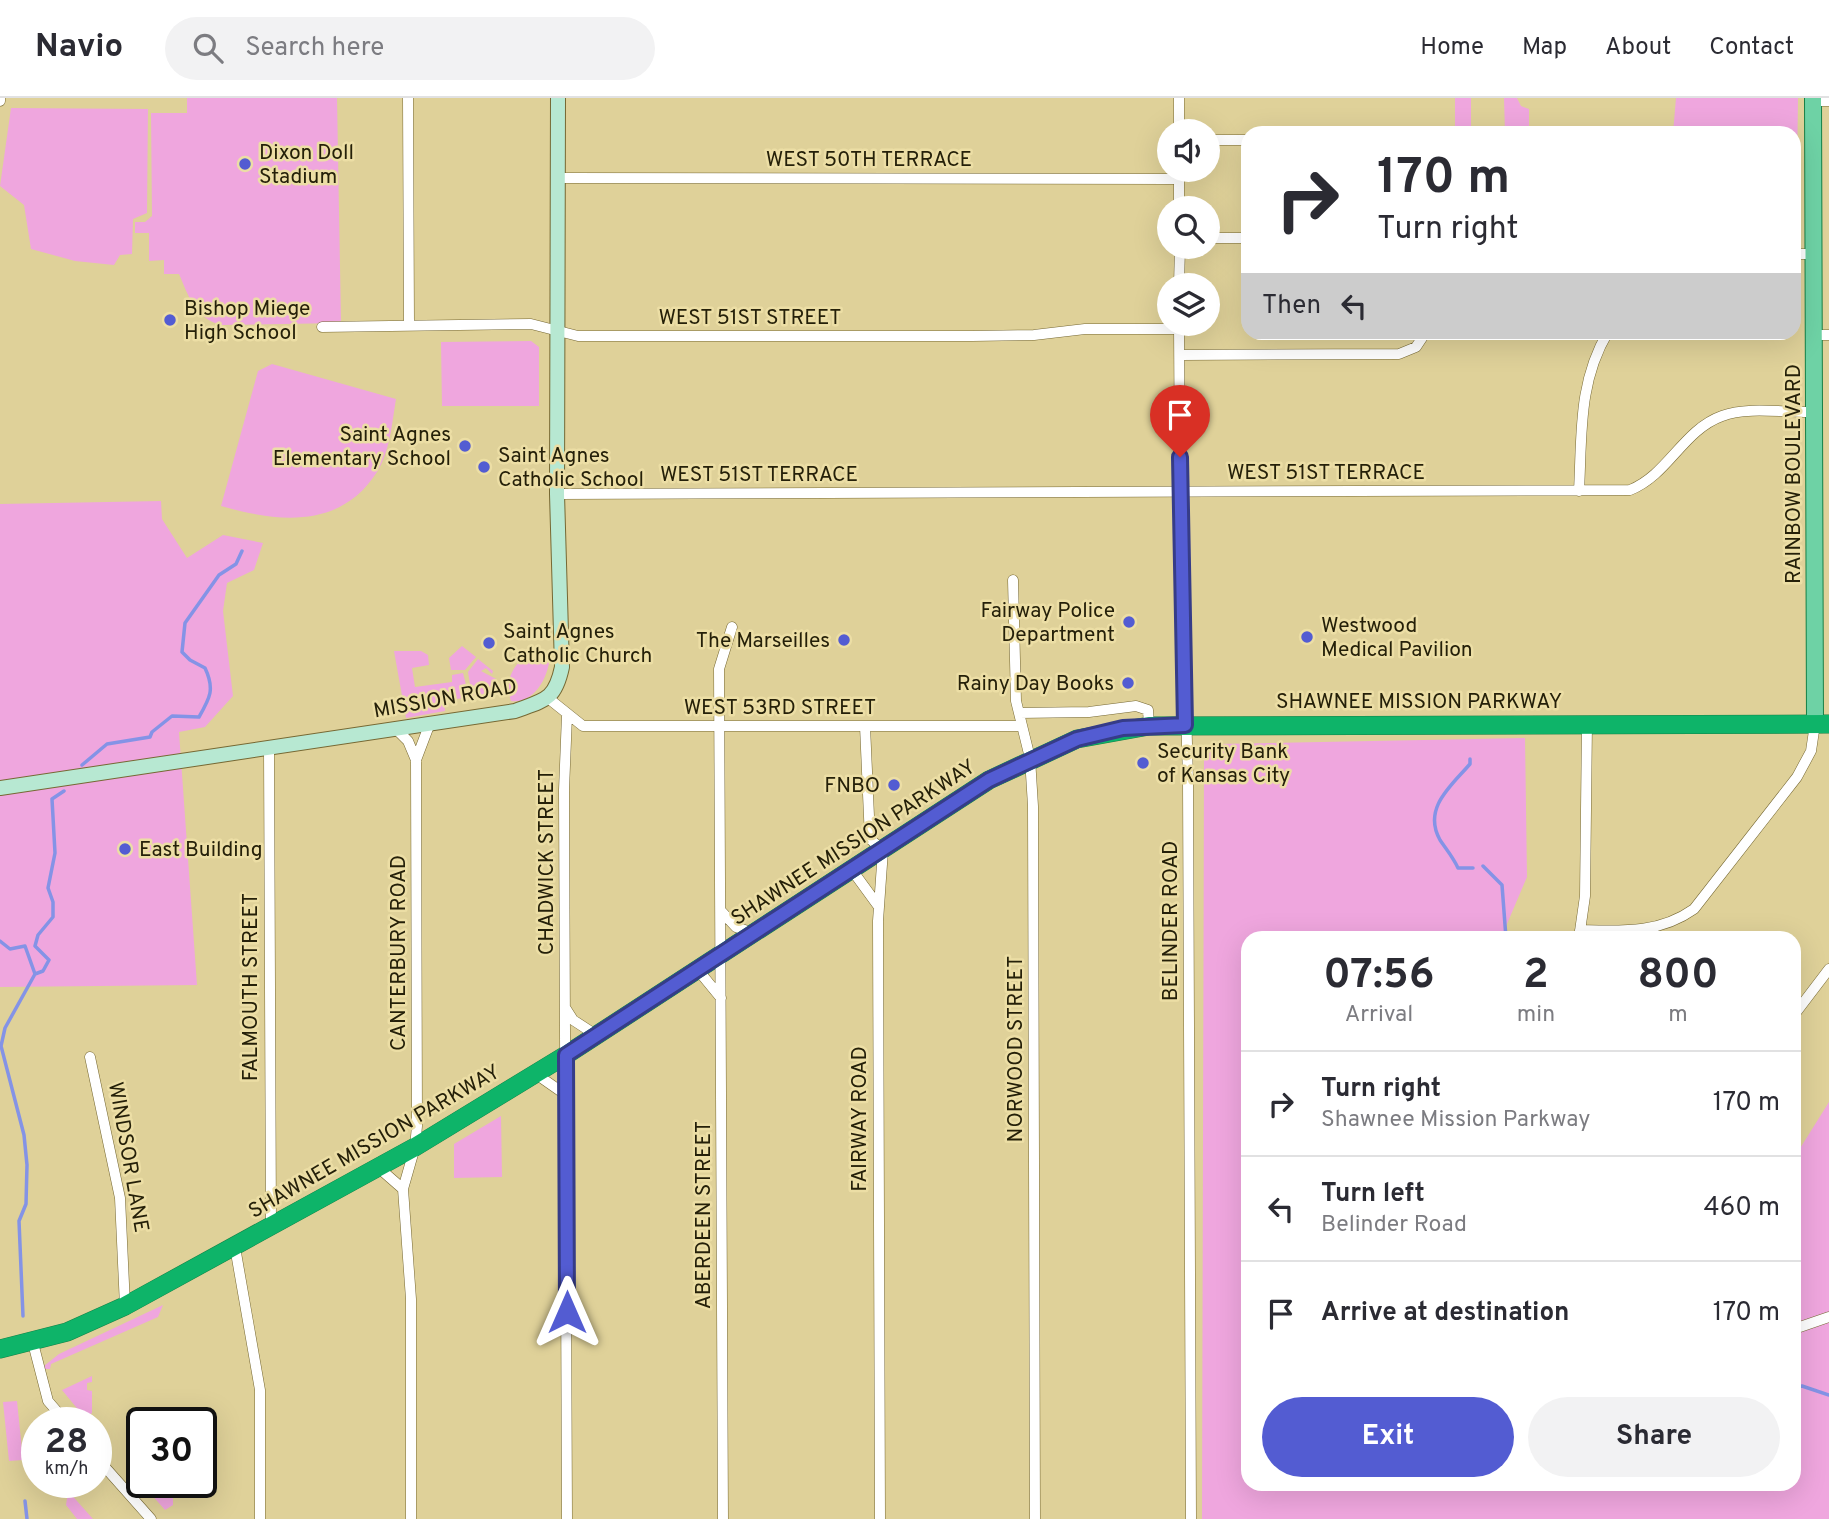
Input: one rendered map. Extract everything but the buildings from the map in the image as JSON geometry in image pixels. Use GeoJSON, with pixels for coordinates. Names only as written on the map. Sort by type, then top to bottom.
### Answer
{"type":"FeatureCollection","features":[{"type":"Feature","properties":{"kind":"highway","name":"SHAWNEE MISSION PARKWAY"},"geometry":{"type":"LineString","coordinates":[[0,1349],[33,1343],[125,1306],[379,1168],[566,1055],[989,780],[1030,758],[1077,739],[1149,726],[1185,725],[1822,724]]}},
{"type":"Feature","properties":{"kind":"main road","name":"MISSION ROAD"},"geometry":{"type":"LineString","coordinates":[[0,788],[515,711],[548,698],[558,685],[562,667],[557,494],[558,98]]}},
{"type":"Feature","properties":{"kind":"main road","name":"RAINBOW BOULEVARD"},"geometry":{"type":"LineString","coordinates":[[1818,100],[1814,254],[1821,335],[1814,412],[1822,724]]}},
{"type":"Feature","properties":{"kind":"street"},"geometry":{"type":"LineString","coordinates":[[408,98],[409,325]]}},
{"type":"Feature","properties":{"kind":"street"},"geometry":{"type":"LineString","coordinates":[[1179,98],[1179,119]]}},
{"type":"Feature","properties":{"kind":"street"},"geometry":{"type":"LineString","coordinates":[[1220,140],[1241,140]]}},
{"type":"Feature","properties":{"kind":"street","name":"WEST 50TH TERRACE"},"geometry":{"type":"LineString","coordinates":[[558,178],[1157,175]]}},
{"type":"Feature","properties":{"kind":"street"},"geometry":{"type":"LineString","coordinates":[[1220,238],[1241,238]]}},
{"type":"Feature","properties":{"kind":"street"},"geometry":{"type":"LineString","coordinates":[[1801,254],[1814,254]]}},
{"type":"Feature","properties":{"kind":"street","name":"WEST 51ST STREET"},"geometry":{"type":"LineString","coordinates":[[323,327],[531,324],[578,336],[972,336],[1034,335],[1085,329],[1157,327]]}},
{"type":"Feature","properties":{"kind":"street","name":"BELINDER ROAD"},"geometry":{"type":"LineString","coordinates":[[1179,336],[1180,492],[1188,768],[1191,1519]]}},
{"type":"Feature","properties":{"kind":"street"},"geometry":{"type":"LineString","coordinates":[[1180,355],[1399,354],[1416,347],[1421,340]]}},
{"type":"Feature","properties":{"kind":"street"},"geometry":{"type":"LineString","coordinates":[[1579,491],[1584,393],[1593,363],[1604,340]]}},
{"type":"Feature","properties":{"kind":"street","name":"WEST 51ST TERRACE"},"geometry":{"type":"LineString","coordinates":[[557,494],[1630,490],[1645,484],[1692,436],[1719,417],[1740,413],[1814,412]]}},
{"type":"Feature","properties":{"kind":"street","name":"NORWOOD STREET"},"geometry":{"type":"LineString","coordinates":[[1013,580],[1019,713],[1030,758],[1033,806],[1035,1519]]}},
{"type":"Feature","properties":{"kind":"street","name":"ABERDEEN STREET"},"geometry":{"type":"LineString","coordinates":[[723,1519],[719,669],[732,627]]}},
{"type":"Feature","properties":{"kind":"street","name":"WEST 53RD STREET"},"geometry":{"type":"LineString","coordinates":[[548,698],[583,726],[1022,726]]}},
{"type":"Feature","properties":{"kind":"street"},"geometry":{"type":"LineString","coordinates":[[1019,713],[1089,712],[1136,706],[1148,710],[1149,726]]}},
{"type":"Feature","properties":{"kind":"street","name":"CHADWICK STREET"},"geometry":{"type":"LineString","coordinates":[[567,715],[567,1519]]}},
{"type":"Feature","properties":{"kind":"street","name":"CANTERBURY ROAD"},"geometry":{"type":"LineString","coordinates":[[403,1189],[415,1147],[416,760],[430,723]]}},
{"type":"Feature","properties":{"kind":"street"},"geometry":{"type":"LineString","coordinates":[[1579,931],[1585,896],[1587,723]]}},
{"type":"Feature","properties":{"kind":"street"},"geometry":{"type":"LineString","coordinates":[[1618,931],[1658,928],[1680,919],[1694,909],[1797,777],[1822,724]]}},
{"type":"Feature","properties":{"kind":"street"},"geometry":{"type":"LineString","coordinates":[[865,726],[866,797],[870,839],[883,850]]}},
{"type":"Feature","properties":{"kind":"street"},"geometry":{"type":"LineString","coordinates":[[395,728],[408,741],[416,760]]}},
{"type":"Feature","properties":{"kind":"street","name":"FALMOUTH STREET"},"geometry":{"type":"LineString","coordinates":[[269,747],[271,1227]]}},
{"type":"Feature","properties":{"kind":"street","name":"FAIRWAY ROAD"},"geometry":{"type":"LineString","coordinates":[[880,1519],[879,907],[883,850]]}},
{"type":"Feature","properties":{"kind":"street"},"geometry":{"type":"LineString","coordinates":[[852,870],[879,907]]}},
{"type":"Feature","properties":{"kind":"street"},"geometry":{"type":"LineString","coordinates":[[722,911],[734,926],[754,934]]}},
{"type":"Feature","properties":{"kind":"street"},"geometry":{"type":"LineString","coordinates":[[1801,1006],[1829,969]]}},
{"type":"Feature","properties":{"kind":"street"},"geometry":{"type":"LineString","coordinates":[[698,970],[722,999]]}},
{"type":"Feature","properties":{"kind":"street"},"geometry":{"type":"LineString","coordinates":[[565,1009],[580,1026],[596,1035]]}},
{"type":"Feature","properties":{"kind":"street","name":"WINDSOR LANE"},"geometry":{"type":"LineString","coordinates":[[90,1057],[120,1198],[125,1306]]}},
{"type":"Feature","properties":{"kind":"street"},"geometry":{"type":"LineString","coordinates":[[536,1073],[566,1095]]}},
{"type":"Feature","properties":{"kind":"street"},"geometry":{"type":"LineString","coordinates":[[379,1168],[403,1189],[411,1299],[411,1519]]}},
{"type":"Feature","properties":{"kind":"street"},"geometry":{"type":"LineString","coordinates":[[235,1247],[260,1390],[260,1519]]}},
{"type":"Feature","properties":{"kind":"street"},"geometry":{"type":"LineString","coordinates":[[1801,1327],[1829,1317]]}},
{"type":"Feature","properties":{"kind":"street"},"geometry":{"type":"LineString","coordinates":[[33,1343],[48,1401],[53,1407]]}},
{"type":"Feature","properties":{"kind":"street"},"geometry":{"type":"LineString","coordinates":[[112,1475],[151,1519]]}},
{"type":"Feature","properties":{"kind":"shaded area","name":"Dixon Doll Stadium"},"geometry":{"type":"Polygon","coordinates":[[[187,98],[337,98],[341,323],[221,325],[199,312],[179,274],[164,274],[164,260],[149,261],[149,233],[135,233],[135,222],[145,222],[152,216],[151,113],[187,113],[187,98]]]}},
{"type":"Feature","properties":{"kind":"shaded area"},"geometry":{"type":"Polygon","coordinates":[[[1455,98],[1471,98],[1471,126],[1455,126],[1455,98]]]}},
{"type":"Feature","properties":{"kind":"shaded area"},"geometry":{"type":"Polygon","coordinates":[[[1504,98],[1517,98],[1521,106],[1529,109],[1529,126],[1505,126],[1504,98]]]}},
{"type":"Feature","properties":{"kind":"shaded area"},"geometry":{"type":"Polygon","coordinates":[[[1676,98],[1798,98],[1798,126],[1674,126],[1676,98]]]}},
{"type":"Feature","properties":{"kind":"shaded area"},"geometry":{"type":"Polygon","coordinates":[[[11,108],[148,109],[147,213],[133,219],[132,254],[120,255],[114,265],[75,261],[31,249],[24,205],[0,186],[11,108]]]}},
{"type":"Feature","properties":{"kind":"shaded area"},"geometry":{"type":"Polygon","coordinates":[[[531,341],[539,347],[539,406],[442,406],[441,342],[531,341]]]}},
{"type":"Feature","properties":{"kind":"shaded area"},"geometry":{"type":"Polygon","coordinates":[[[272,364],[396,399],[388,446],[381,464],[362,491],[345,504],[306,517],[285,518],[221,506],[258,371],[272,364]]]}},
{"type":"Feature","properties":{"kind":"shaded area"},"geometry":{"type":"Polygon","coordinates":[[[161,501],[162,519],[187,558],[223,535],[263,543],[254,570],[227,583],[223,611],[233,696],[205,727],[179,732],[197,985],[0,987],[0,504],[161,501]]]}},
{"type":"Feature","properties":{"kind":"shaded area"},"geometry":{"type":"Polygon","coordinates":[[[462,646],[476,657],[465,670],[451,670],[449,658],[462,646]]]}},
{"type":"Feature","properties":{"kind":"shaded area"},"geometry":{"type":"Polygon","coordinates":[[[394,651],[421,651],[428,655],[429,665],[412,668],[415,687],[452,682],[452,675],[463,673],[469,697],[444,701],[445,711],[406,718],[394,651]]]}},
{"type":"Feature","properties":{"kind":"shaded area"},"geometry":{"type":"Polygon","coordinates":[[[540,651],[550,653],[540,686],[528,698],[511,701],[509,685],[513,670],[524,658],[540,651]]]}},
{"type":"Feature","properties":{"kind":"shaded area"},"geometry":{"type":"Polygon","coordinates":[[[478,659],[493,671],[492,674],[486,668],[481,671],[496,679],[496,692],[472,696],[468,672],[478,659]]]}},
{"type":"Feature","properties":{"kind":"shaded area"},"geometry":{"type":"Polygon","coordinates":[[[1525,738],[1527,877],[1504,931],[1241,931],[1241,1491],[1801,1491],[1801,1147],[1829,1102],[1829,1519],[1202,1519],[1204,759],[1217,744],[1525,738]]]}},
{"type":"Feature","properties":{"kind":"shaded area"},"geometry":{"type":"Polygon","coordinates":[[[501,1116],[502,1177],[454,1178],[454,1144],[501,1116]]]}},
{"type":"Feature","properties":{"kind":"shaded area"},"geometry":{"type":"Polygon","coordinates":[[[163,1305],[158,1317],[45,1369],[44,1366],[59,1354],[163,1305]]]}},
{"type":"Feature","properties":{"kind":"shaded area"},"geometry":{"type":"Polygon","coordinates":[[[92,1376],[92,1382],[87,1383],[87,1390],[92,1391],[92,1407],[76,1407],[62,1390],[92,1376]]]}},
{"type":"Feature","properties":{"kind":"shaded area"},"geometry":{"type":"Polygon","coordinates":[[[17,1401],[21,1460],[9,1461],[3,1402],[17,1401]]]}},
{"type":"Feature","properties":{"kind":"shaded area"},"geometry":{"type":"Polygon","coordinates":[[[67,1498],[74,1498],[93,1519],[77,1519],[66,1505],[67,1498]]]}},
{"type":"Feature","properties":{"kind":"shaded area"},"geometry":{"type":"Polygon","coordinates":[[[154,1498],[173,1498],[173,1505],[165,1510],[154,1498]]]}},
{"type":"Feature","properties":{"kind":"waterway"},"geometry":{"type":"LineString","coordinates":[[82,765],[107,744],[150,737],[152,732],[172,716],[199,717],[208,699],[210,682],[205,668],[182,652],[185,623],[219,575],[236,564],[242,551]]}},
{"type":"Feature","properties":{"kind":"waterway"},"geometry":{"type":"LineString","coordinates":[[1470,759],[1470,764],[1448,789],[1437,807],[1435,828],[1458,868],[1473,868]]}},
{"type":"Feature","properties":{"kind":"waterway"},"geometry":{"type":"LineString","coordinates":[[35,974],[43,971],[49,960],[35,946],[38,935],[53,917],[53,902],[48,888],[55,853],[52,799],[64,791]]}},
{"type":"Feature","properties":{"kind":"waterway"},"geometry":{"type":"LineString","coordinates":[[1483,866],[1502,885],[1505,931]]}},
{"type":"Feature","properties":{"kind":"waterway"},"geometry":{"type":"LineString","coordinates":[[0,941],[10,949],[25,946],[35,974],[5,1028],[1,1046],[24,1135],[27,1165],[26,1204],[19,1221],[23,1316]]}},
{"type":"Feature","properties":{"kind":"waterway"},"geometry":{"type":"LineString","coordinates":[[1801,1386],[1829,1395]]}},
{"type":"Feature","properties":{"kind":"waterway"},"geometry":{"type":"LineString","coordinates":[[25,1501],[27,1519]]}},
{"type":"Feature","properties":{"kind":"place","name":"Dixon Doll Stadium"},"geometry":{"type":"Point","coordinates":[245,164]}},
{"type":"Feature","properties":{"kind":"place","name":"Bishop Miege High School"},"geometry":{"type":"Point","coordinates":[170,320]}},
{"type":"Feature","properties":{"kind":"place","name":"Saint Agnes Elementary School"},"geometry":{"type":"Point","coordinates":[465,446]}},
{"type":"Feature","properties":{"kind":"place","name":"Saint Agnes Catholic School"},"geometry":{"type":"Point","coordinates":[484,467]}},
{"type":"Feature","properties":{"kind":"place","name":"Fairway Police Department"},"geometry":{"type":"Point","coordinates":[1129,622]}},
{"type":"Feature","properties":{"kind":"place","name":"Westwood Medical Pavilion"},"geometry":{"type":"Point","coordinates":[1307,637]}},
{"type":"Feature","properties":{"kind":"place","name":"The Marseilles"},"geometry":{"type":"Point","coordinates":[844,640]}},
{"type":"Feature","properties":{"kind":"place","name":"Saint Agnes Catholic Church"},"geometry":{"type":"Point","coordinates":[489,643]}},
{"type":"Feature","properties":{"kind":"place","name":"Rainy Day Books"},"geometry":{"type":"Point","coordinates":[1128,683]}},
{"type":"Feature","properties":{"kind":"place","name":"Security Bank of Kansas City"},"geometry":{"type":"Point","coordinates":[1143,763]}},
{"type":"Feature","properties":{"kind":"place","name":"FNBO"},"geometry":{"type":"Point","coordinates":[894,785]}},
{"type":"Feature","properties":{"kind":"place","name":"East Building"},"geometry":{"type":"Point","coordinates":[125,849]}},
{"type":"Feature","properties":{"kind":"route"},"geometry":{"type":"LineString","coordinates":[[567,1312],[566,1055],[989,780],[1030,758],[1077,739],[1123,728],[1185,725],[1180,457]]}}]}
